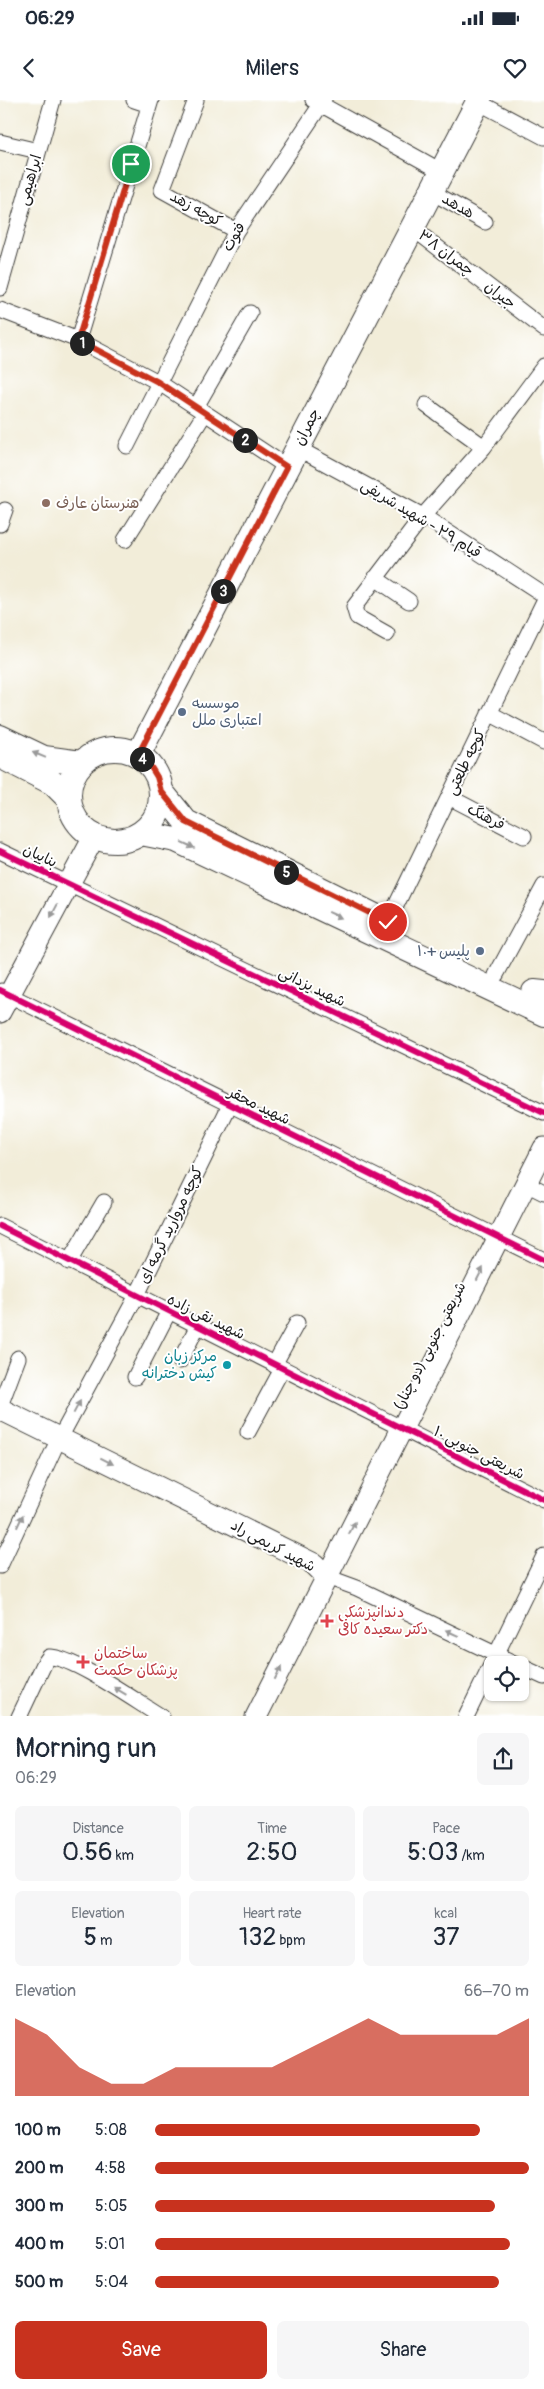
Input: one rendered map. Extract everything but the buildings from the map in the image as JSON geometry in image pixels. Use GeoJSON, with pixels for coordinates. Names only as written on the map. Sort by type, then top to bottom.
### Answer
{"type":"FeatureCollection","features":[{"type":"Feature","properties":{"kind":"main road","name":"چمران"},"geometry":{"type":"LineString","coordinates":[[138,755],[478,101]]}},
{"type":"Feature","properties":{"kind":"main road"},"geometry":{"type":"LineString","coordinates":[[0,737],[44,758],[81,763]]}},
{"type":"Feature","properties":{"kind":"main road"},"geometry":{"type":"LineString","coordinates":[[68,798],[74,773],[81,763],[94,754],[108,749],[124,750],[138,755],[149,764],[157,777],[161,791],[186,822],[496,975],[541,994]]}},
{"type":"Feature","properties":{"kind":"main road"},"geometry":{"type":"LineString","coordinates":[[0,756],[53,783],[68,798],[76,821],[94,837],[118,842],[141,833],[157,815],[161,791]]}},
{"type":"Feature","properties":{"kind":"main road"},"geometry":{"type":"LineString","coordinates":[[141,833],[176,840],[544,1014]]}},
{"type":"Feature","properties":{"kind":"main road"},"geometry":{"type":"LineString","coordinates":[[3,999],[94,837]]}},
{"type":"Feature","properties":{"kind":"main road","name":"شریعتی جنوبی (دو چنار)"},"geometry":{"type":"LineString","coordinates":[[256,1716],[499,1238],[535,1188],[544,1148]]}},
{"type":"Feature","properties":{"kind":"main road","name":"شهید کریمی راد"},"geometry":{"type":"LineString","coordinates":[[0,1407],[137,1493],[312,1577],[327,1577]]}},
{"type":"Feature","properties":{"kind":"main road","name":"شهید کریمی راد"},"geometry":{"type":"LineString","coordinates":[[0,1424],[57,1443]]}},
{"type":"Feature","properties":{"kind":"street","name":"ابراهیمی"},"geometry":{"type":"LineString","coordinates":[[0,288],[53,100]]}},
{"type":"Feature","properties":{"kind":"street"},"geometry":{"type":"LineString","coordinates":[[78,340],[150,102],[134,100]]}},
{"type":"Feature","properties":{"kind":"street","name":"کوچه زهد"},"geometry":{"type":"LineString","coordinates":[[196,100],[162,190],[236,231]]}},
{"type":"Feature","properties":{"kind":"street"},"geometry":{"type":"LineString","coordinates":[[478,101],[544,137]]}},
{"type":"Feature","properties":{"kind":"street","name":"فتوت"},"geometry":{"type":"LineString","coordinates":[[127,446],[236,231],[319,102]]}},
{"type":"Feature","properties":{"kind":"street","name":"هدهد"},"geometry":{"type":"LineString","coordinates":[[319,102],[435,181],[485,222]]}},
{"type":"Feature","properties":{"kind":"street"},"geometry":{"type":"LineString","coordinates":[[0,142],[38,151]]}},
{"type":"Feature","properties":{"kind":"street","name":"چمران ۳۸"},"geometry":{"type":"LineString","coordinates":[[411,227],[480,279]]}},
{"type":"Feature","properties":{"kind":"street","name":"جیران"},"geometry":{"type":"LineString","coordinates":[[480,279],[544,328]]}},
{"type":"Feature","properties":{"kind":"street","name":"قیام ۲۹ - شهید شریفی"},"geometry":{"type":"LineString","coordinates":[[0,310],[78,340],[158,382],[200,410],[292,457],[423,516],[544,595]]}},
{"type":"Feature","properties":{"kind":"street"},"geometry":{"type":"LineString","coordinates":[[125,540],[200,410],[250,313]]}},
{"type":"Feature","properties":{"kind":"street"},"geometry":{"type":"LineString","coordinates":[[387,634],[357,617],[354,607],[423,516],[484,447],[544,366]]}},
{"type":"Feature","properties":{"kind":"street"},"geometry":{"type":"LineString","coordinates":[[426,406],[484,447]]}},
{"type":"Feature","properties":{"kind":"street"},"geometry":{"type":"LineString","coordinates":[[0,524],[5,510]]}},
{"type":"Feature","properties":{"kind":"street"},"geometry":{"type":"LineString","coordinates":[[375,578],[409,600]]}},
{"type":"Feature","properties":{"kind":"street","name":"کوچه طلعتی"},"geometry":{"type":"LineString","coordinates":[[388,922],[544,601]]}},
{"type":"Feature","properties":{"kind":"street"},"geometry":{"type":"LineString","coordinates":[[490,713],[544,742]]}},
{"type":"Feature","properties":{"kind":"street","name":"فرهنگ"},"geometry":{"type":"LineString","coordinates":[[448,797],[524,836]]}},
{"type":"Feature","properties":{"kind":"street","name":"بناییان"},"geometry":{"type":"LineString","coordinates":[[0,851],[69,884]]}},
{"type":"Feature","properties":{"kind":"street","name":"شهید یزدانی"},"geometry":{"type":"LineString","coordinates":[[69,884],[544,1114]]}},
{"type":"Feature","properties":{"kind":"street"},"geometry":{"type":"LineString","coordinates":[[496,975],[544,886]]}},
{"type":"Feature","properties":{"kind":"street","name":"شهید محقر"},"geometry":{"type":"LineString","coordinates":[[3,999],[230,1105],[544,1260]]}},
{"type":"Feature","properties":{"kind":"street","name":"کوچه مروارید گرمه ای"},"geometry":{"type":"LineString","coordinates":[[0,1566],[3,1549],[57,1443],[136,1297],[230,1105]]}},
{"type":"Feature","properties":{"kind":"street"},"geometry":{"type":"LineString","coordinates":[[69,1262],[104,1202]]}},
{"type":"Feature","properties":{"kind":"street","name":"شهید نقی زاده"},"geometry":{"type":"LineString","coordinates":[[1,1230],[69,1262],[402,1429]]}},
{"type":"Feature","properties":{"kind":"street"},"geometry":{"type":"LineString","coordinates":[[135,1377],[168,1312]]}},
{"type":"Feature","properties":{"kind":"street"},"geometry":{"type":"LineString","coordinates":[[248,1432],[297,1323]]}},
{"type":"Feature","properties":{"kind":"street"},"geometry":{"type":"LineString","coordinates":[[180,1361],[198,1327]]}},
{"type":"Feature","properties":{"kind":"street"},"geometry":{"type":"LineString","coordinates":[[0,1407],[18,1358]]}},
{"type":"Feature","properties":{"kind":"street","name":"شریعتی جنوبی ۱۰"},"geometry":{"type":"LineString","coordinates":[[402,1429],[544,1500]]}},
{"type":"Feature","properties":{"kind":"street"},"geometry":{"type":"LineString","coordinates":[[466,1716],[544,1556]]}},
{"type":"Feature","properties":{"kind":"street"},"geometry":{"type":"LineString","coordinates":[[327,1577],[357,1588],[500,1656]]}},
{"type":"Feature","properties":{"kind":"street"},"geometry":{"type":"LineString","coordinates":[[19,1716],[44,1664],[49,1658],[56,1657],[75,1665],[162,1716]]}},
{"type":"Feature","properties":{"kind":"street"},"geometry":{"type":"LineString","coordinates":[[529,1670],[544,1677]]}},
{"type":"Feature","properties":{"kind":"cycle path"},"geometry":{"type":"LineString","coordinates":[[0,851],[544,1113]]}},
{"type":"Feature","properties":{"kind":"cycle path"},"geometry":{"type":"LineString","coordinates":[[0,990],[544,1260]]}},
{"type":"Feature","properties":{"kind":"cycle path"},"geometry":{"type":"LineString","coordinates":[[0,1226],[544,1500]]}},
{"type":"Feature","properties":{"kind":"place","name":"هنرستان عارف"},"geometry":{"type":"Point","coordinates":[46,503]}},
{"type":"Feature","properties":{"kind":"place","name":"موسسه اعتباری ملل"},"geometry":{"type":"Point","coordinates":[182,712]}},
{"type":"Feature","properties":{"kind":"place","name":"پلیس +۱۰"},"geometry":{"type":"Point","coordinates":[480,951]}},
{"type":"Feature","properties":{"kind":"place","name":"مرکز زبان کیش دخترانه"},"geometry":{"type":"Point","coordinates":[227,1365]}},
{"type":"Feature","properties":{"kind":"place","name":"دندانپزشکی دکتر سعیده کافی"},"geometry":{"type":"Point","coordinates":[327,1621]}},
{"type":"Feature","properties":{"kind":"place","name":"ساختمان پزشکان حکمت"},"geometry":{"type":"Point","coordinates":[83,1662]}},
{"type":"Feature","properties":{"kind":"route"},"geometry":{"type":"LineString","coordinates":[[131,164],[78,340],[158,382],[287,467],[138,755],[149,764],[157,777],[161,791],[186,822],[388,922]]}}]}
